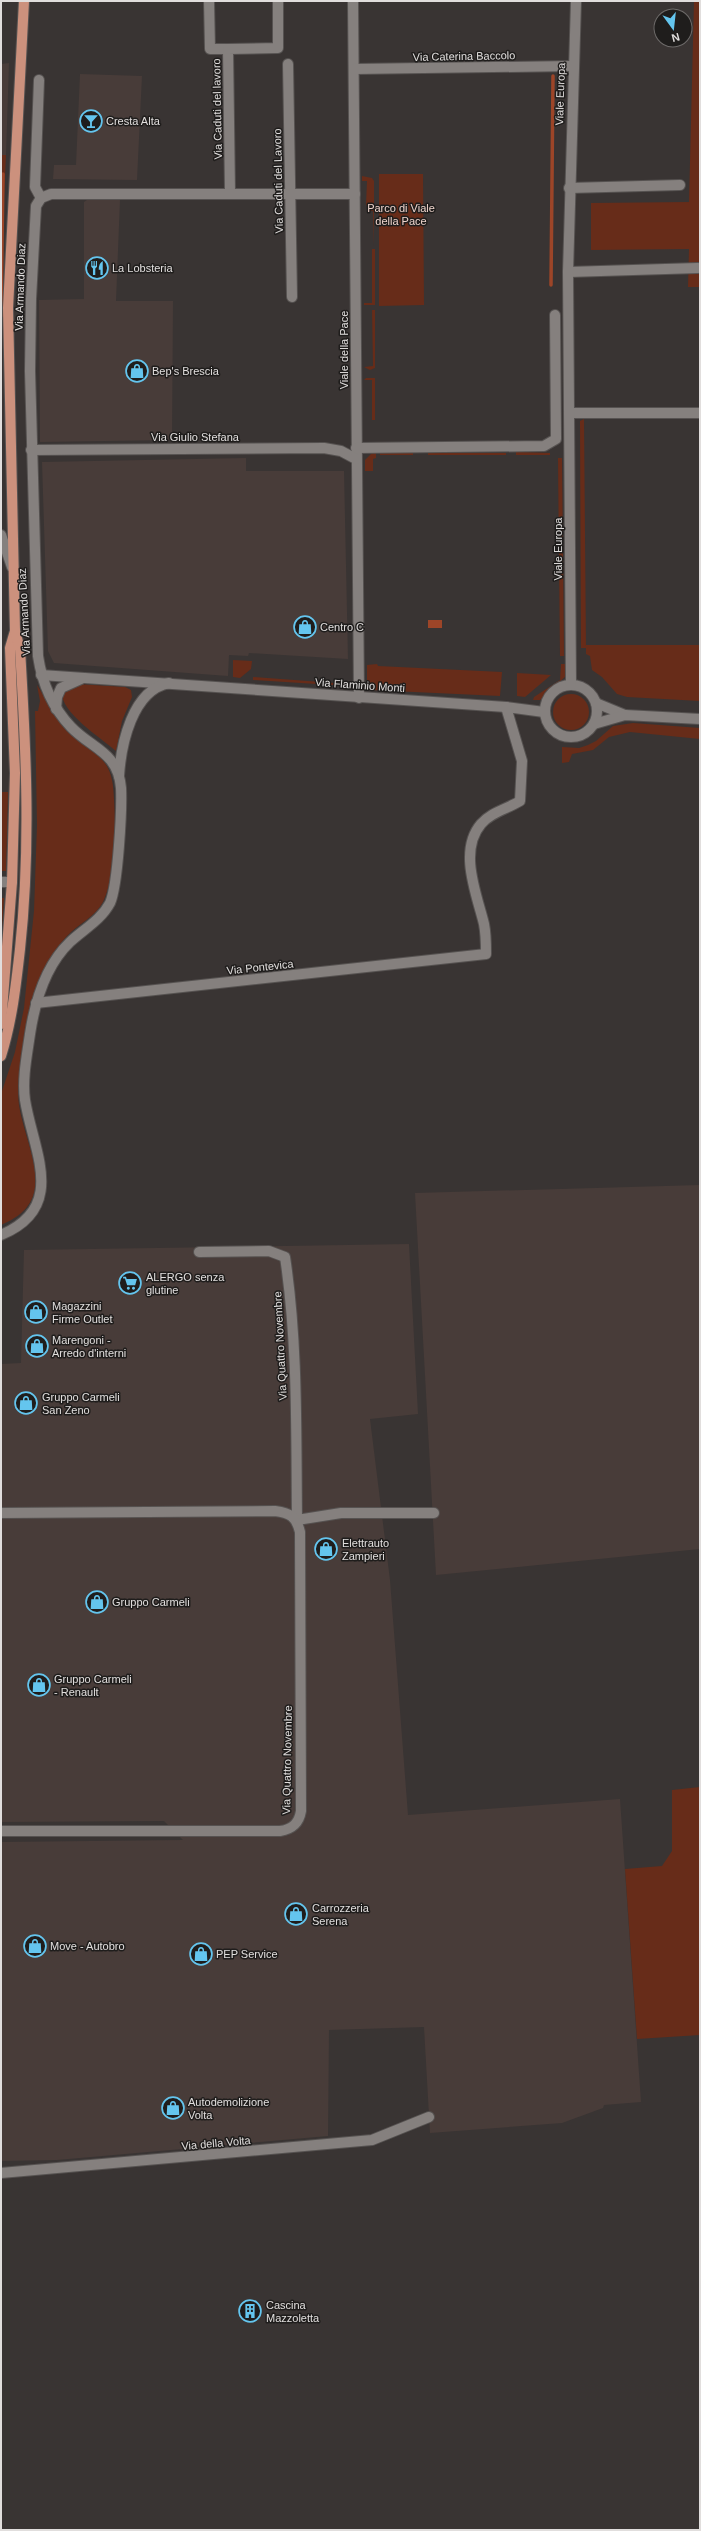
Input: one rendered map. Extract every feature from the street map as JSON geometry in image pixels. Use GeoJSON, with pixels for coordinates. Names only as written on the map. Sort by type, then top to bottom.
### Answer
{"type":"FeatureCollection","features":[{"type":"Feature","properties":{"kind":"main road","name":"Via Armando Diaz"},"geometry":{"type":"LineString","coordinates":[[1,1056],[14,1000],[24,910],[28,771],[20,649],[15,630],[8,308],[24,1]]}},
{"type":"Feature","properties":{"kind":"main road","name":"Via Armando Diaz"},"geometry":{"type":"LineString","coordinates":[[1,1024],[3,981],[12,882],[15,774],[10,648],[15,630]]}},
{"type":"Feature","properties":{"kind":"main road","name":"Via Armando Diaz"},"geometry":{"type":"LineString","coordinates":[[12,882],[24,910]]}},
{"type":"Feature","properties":{"kind":"street"},"geometry":{"type":"LineString","coordinates":[[209,1],[210,49],[228,49]]}},
{"type":"Feature","properties":{"kind":"street","name":"Via Caduti del lavoro"},"geometry":{"type":"LineString","coordinates":[[230,193],[228,49],[278,48],[278,1]]}},
{"type":"Feature","properties":{"kind":"street","name":"Viale della Pace"},"geometry":{"type":"LineString","coordinates":[[353,1],[359,698]]}},
{"type":"Feature","properties":{"kind":"street","name":"Viale Europa"},"geometry":{"type":"LineString","coordinates":[[572,685],[568,272],[569,188],[576,1]]}},
{"type":"Feature","properties":{"kind":"street","name":"Via Caduti del Lavoro"},"geometry":{"type":"LineString","coordinates":[[288,64],[292,297]]}},
{"type":"Feature","properties":{"kind":"street","name":"Via Caterina Baccolo"},"geometry":{"type":"LineString","coordinates":[[354,69],[573,66]]}},
{"type":"Feature","properties":{"kind":"street"},"geometry":{"type":"LineString","coordinates":[[39,80],[35,187],[41,198]]}},
{"type":"Feature","properties":{"kind":"street"},"geometry":{"type":"LineString","coordinates":[[569,188],[680,185]]}},
{"type":"Feature","properties":{"kind":"street","name":"Via Caduti del lavoro"},"geometry":{"type":"LineString","coordinates":[[41,198],[51,194],[355,194]]}},
{"type":"Feature","properties":{"kind":"street","name":"Via Armando Diaz"},"geometry":{"type":"LineString","coordinates":[[1,1235],[19,1226],[30,1215],[38,1202],[42,1187],[41,1165],[24,1093],[26,1056],[36,1003],[44,981],[58,956],[68,944],[99,919],[112,897],[116,876],[121,795],[119,778],[106,754],[72,729],[56,709],[42,675],[36,642],[31,450],[30,299],[36,206],[41,198]]}},
{"type":"Feature","properties":{"kind":"street"},"geometry":{"type":"LineString","coordinates":[[568,272],[698,268]]}},
{"type":"Feature","properties":{"kind":"street"},"geometry":{"type":"LineString","coordinates":[[356,448],[544,446],[556,439],[555,315]]}},
{"type":"Feature","properties":{"kind":"street"},"geometry":{"type":"LineString","coordinates":[[569,413],[700,413]]}},
{"type":"Feature","properties":{"kind":"street","name":"Via Giulio Stefana"},"geometry":{"type":"LineString","coordinates":[[31,450],[324,448],[341,451],[356,459]]}},
{"type":"Feature","properties":{"kind":"street"},"geometry":{"type":"LineString","coordinates":[[1,535],[13,570]]}},
{"type":"Feature","properties":{"kind":"street","name":"Via Flaminio Monti"},"geometry":{"type":"LineString","coordinates":[[42,675],[175,682],[359,698],[506,707],[544,712]]}},
{"type":"Feature","properties":{"kind":"street"},"geometry":{"type":"LineString","coordinates":[[56,709],[57,697],[60,688],[85,677]]}},
{"type":"Feature","properties":{"kind":"street"},"geometry":{"type":"LineString","coordinates":[[119,778],[122,753],[134,713],[144,698],[144,691],[140,684],[130,679]]}},
{"type":"Feature","properties":{"kind":"street","name":"Via Flaminio Monti"},"geometry":{"type":"LineString","coordinates":[[144,698],[158,687],[175,682]]}},
{"type":"Feature","properties":{"kind":"street"},"geometry":{"type":"LineString","coordinates":[[594,724],[596,717],[596,704],[589,692],[572,685],[564,685],[552,692],[548,698],[544,712],[549,726],[561,736],[568,737],[583,734],[594,724],[625,715],[700,718]]}},
{"type":"Feature","properties":{"kind":"street"},"geometry":{"type":"LineString","coordinates":[[596,704],[625,715]]}},
{"type":"Feature","properties":{"kind":"street","name":"Via Pontevica"},"geometry":{"type":"LineString","coordinates":[[36,1003],[486,954],[485,929],[473,882],[472,848],[475,834],[480,824],[489,816],[520,801],[522,761],[506,707]]}},
{"type":"Feature","properties":{"kind":"street"},"geometry":{"type":"LineString","coordinates":[[106,754],[114,756],[122,753]]}},
{"type":"Feature","properties":{"kind":"street"},"geometry":{"type":"LineString","coordinates":[[1,882],[12,882]]}},
{"type":"Feature","properties":{"kind":"street","name":"Via Quattro Novembre"},"geometry":{"type":"LineString","coordinates":[[1,1831],[280,1831],[292,1828],[297,1823],[301,1811],[300,1532],[297,1520],[295,1408],[289,1286],[285,1257],[268,1251],[199,1252]]}},
{"type":"Feature","properties":{"kind":"street"},"geometry":{"type":"LineString","coordinates":[[1,1513],[275,1511],[290,1513],[297,1520],[341,1513],[434,1513]]}},
{"type":"Feature","properties":{"kind":"street","name":"Via della Volta"},"geometry":{"type":"LineString","coordinates":[[1,2173],[372,2140],[430,2117]]}},
{"type":"Feature","properties":{"kind":"shaded area"},"geometry":{"type":"Polygon","coordinates":[[[9,63],[6,155],[1,155],[1,64],[9,63]]]}},
{"type":"Feature","properties":{"kind":"shaded area"},"geometry":{"type":"Polygon","coordinates":[[[80,74],[142,76],[137,180],[53,179],[54,165],[76,165],[80,74]]]}},
{"type":"Feature","properties":{"kind":"shaded area"},"geometry":{"type":"Polygon","coordinates":[[[87,200],[120,200],[116,301],[173,301],[172,440],[40,442],[39,300],[84,299],[84,202],[87,200]]]}},
{"type":"Feature","properties":{"kind":"shaded area"},"geometry":{"type":"Polygon","coordinates":[[[246,458],[246,471],[344,471],[348,659],[249,653],[248,656],[229,655],[228,676],[54,663],[48,651],[42,462],[246,458]]]}},
{"type":"Feature","properties":{"kind":"shaded area"},"geometry":{"type":"Polygon","coordinates":[[[428,620],[442,620],[442,628],[428,628],[428,620]]]}},
{"type":"Feature","properties":{"kind":"shaded area"},"geometry":{"type":"Polygon","coordinates":[[[700,1185],[700,1549],[436,1575],[415,1193],[700,1185]]]}},
{"type":"Feature","properties":{"kind":"shaded area"},"geometry":{"type":"Polygon","coordinates":[[[409,1244],[418,1414],[370,1419],[390,1580],[408,1815],[620,1799],[641,2102],[604,2105],[603,2108],[562,2123],[430,2133],[424,2027],[329,2030],[328,2136],[57,2160],[1,2161],[1,1842],[183,1840],[164,1821],[1,1822],[1,1364],[21,1363],[24,1250],[409,1244]]]}},
{"type":"Feature","properties":{"kind":"green space"},"geometry":{"type":"Polygon","coordinates":[[[694,1],[700,1],[700,287],[688,287],[689,249],[591,250],[591,203],[689,202],[694,1]]]}},
{"type":"Feature","properties":{"kind":"green space"},"geometry":{"type":"Polygon","coordinates":[[[1,155],[6,155],[1,260],[1,155]]]}},
{"type":"Feature","properties":{"kind":"green space","name":"Parco di Viale della Pace"},"geometry":{"type":"Polygon","coordinates":[[[379,174],[423,174],[424,305],[379,306],[379,174]]]}},
{"type":"Feature","properties":{"kind":"green space"},"geometry":{"type":"Polygon","coordinates":[[[362,176],[372,178],[374,181],[374,246],[373,211],[369,211],[368,206],[366,205],[367,181],[362,181],[362,176]]]}},
{"type":"Feature","properties":{"kind":"green space"},"geometry":{"type":"Polygon","coordinates":[[[372,249],[375,249],[375,305],[364,305],[364,303],[372,303],[372,249]]]}},
{"type":"Feature","properties":{"kind":"green space"},"geometry":{"type":"Polygon","coordinates":[[[372,310],[375,310],[375,368],[370,370],[364,367],[373,366],[372,310]]]}},
{"type":"Feature","properties":{"kind":"green space"},"geometry":{"type":"Polygon","coordinates":[[[366,378],[375,378],[375,420],[372,420],[372,380],[364,380],[366,378]]]}},
{"type":"Feature","properties":{"kind":"green space"},"geometry":{"type":"Polygon","coordinates":[[[584,419],[586,648],[581,648],[580,421],[584,419]]]}},
{"type":"Feature","properties":{"kind":"green space"},"geometry":{"type":"Polygon","coordinates":[[[516,452],[550,453],[550,455],[516,455],[516,452]]]}},
{"type":"Feature","properties":{"kind":"green space"},"geometry":{"type":"Polygon","coordinates":[[[372,453],[376,453],[376,458],[373,459],[373,471],[365,471],[365,460],[372,453]]]}},
{"type":"Feature","properties":{"kind":"green space"},"geometry":{"type":"Polygon","coordinates":[[[380,453],[413,453],[413,455],[380,455],[380,453]]]}},
{"type":"Feature","properties":{"kind":"green space"},"geometry":{"type":"Polygon","coordinates":[[[428,453],[506,453],[506,455],[428,455],[428,453]]]}},
{"type":"Feature","properties":{"kind":"green space"},"geometry":{"type":"Polygon","coordinates":[[[558,458],[562,458],[564,656],[560,656],[558,458]]]}},
{"type":"Feature","properties":{"kind":"green space"},"geometry":{"type":"Polygon","coordinates":[[[586,645],[700,645],[700,701],[627,697],[617,694],[602,677],[592,670],[590,656],[586,654],[586,645]]]}},
{"type":"Feature","properties":{"kind":"green space"},"geometry":{"type":"Polygon","coordinates":[[[233,660],[252,661],[251,669],[240,678],[233,677],[233,660]]]}},
{"type":"Feature","properties":{"kind":"green space"},"geometry":{"type":"Polygon","coordinates":[[[377,664],[378,666],[502,672],[500,696],[371,690],[367,687],[367,665],[377,664]]]}},
{"type":"Feature","properties":{"kind":"green space"},"geometry":{"type":"Polygon","coordinates":[[[561,664],[569,664],[567,675],[540,700],[533,700],[534,697],[560,680],[561,664]]]}},
{"type":"Feature","properties":{"kind":"green space"},"geometry":{"type":"Polygon","coordinates":[[[517,673],[551,675],[525,697],[517,696],[517,673]]]}},
{"type":"Feature","properties":{"kind":"green space"},"geometry":{"type":"Polygon","coordinates":[[[253,677],[348,684],[348,686],[253,680],[253,677]]]}},
{"type":"Feature","properties":{"kind":"green space"},"geometry":{"type":"Polygon","coordinates":[[[77,684],[125,687],[131,690],[132,697],[122,721],[116,751],[83,724],[67,708],[63,700],[62,692],[77,684]]]}},
{"type":"Feature","properties":{"kind":"green space"},"geometry":{"type":"Polygon","coordinates":[[[37,685],[65,729],[103,760],[111,775],[115,814],[113,861],[108,890],[103,902],[96,912],[71,932],[58,947],[44,970],[34,996],[21,1062],[18,1097],[32,1156],[35,1173],[35,1188],[30,1202],[19,1215],[1,1225],[1,1094],[15,1052],[24,1008],[34,911],[37,825],[35,711],[38,711],[40,701],[37,685]]]}},
{"type":"Feature","properties":{"kind":"green space"},"geometry":{"type":"Polygon","coordinates":[[[575,694],[584,699],[588,705],[588,719],[584,725],[575,730],[567,730],[558,725],[554,719],[553,708],[558,699],[564,695],[575,694]]]}},
{"type":"Feature","properties":{"kind":"green space"},"geometry":{"type":"Polygon","coordinates":[[[633,723],[700,728],[700,739],[630,732],[609,737],[593,750],[572,754],[569,762],[562,763],[562,747],[579,748],[588,745],[596,741],[613,726],[633,723]]]}},
{"type":"Feature","properties":{"kind":"green space"},"geometry":{"type":"Polygon","coordinates":[[[1,792],[8,792],[6,871],[1,871],[1,792]]]}},
{"type":"Feature","properties":{"kind":"green space"},"geometry":{"type":"Polygon","coordinates":[[[1,898],[4,898],[1,942],[1,898]]]}},
{"type":"Feature","properties":{"kind":"green space"},"geometry":{"type":"Polygon","coordinates":[[[700,1787],[700,2035],[637,2039],[625,1869],[662,1866],[672,1851],[672,1790],[700,1787]]]}},
{"type":"Feature","properties":{"kind":"waterway"},"geometry":{"type":"LineString","coordinates":[[551,285],[553,76]]}},
{"type":"Feature","properties":{"kind":"waterway"},"geometry":{"type":"LineString","coordinates":[[1,316],[3,174]]}},
{"type":"Feature","properties":{"kind":"place","name":"Cresta Alta"},"geometry":{"type":"Point","coordinates":[91,121]}},
{"type":"Feature","properties":{"kind":"place","name":"La Lobsteria"},"geometry":{"type":"Point","coordinates":[97,268]}},
{"type":"Feature","properties":{"kind":"place","name":"Bep's Brescia"},"geometry":{"type":"Point","coordinates":[137,371]}},
{"type":"Feature","properties":{"kind":"place","name":"Centro C"},"geometry":{"type":"Point","coordinates":[305,627]}},
{"type":"Feature","properties":{"kind":"place","name":"ALERGO senza glutine"},"geometry":{"type":"Point","coordinates":[130,1283]}},
{"type":"Feature","properties":{"kind":"place","name":"Magazzini Firme Outlet"},"geometry":{"type":"Point","coordinates":[36,1312]}},
{"type":"Feature","properties":{"kind":"place","name":"Marengoni - Arredo d'interni"},"geometry":{"type":"Point","coordinates":[37,1346]}},
{"type":"Feature","properties":{"kind":"place","name":"Gruppo Carmeli San Zeno"},"geometry":{"type":"Point","coordinates":[26,1403]}},
{"type":"Feature","properties":{"kind":"place","name":"Elettrauto Zampieri"},"geometry":{"type":"Point","coordinates":[326,1549]}},
{"type":"Feature","properties":{"kind":"place","name":"Gruppo Carmeli"},"geometry":{"type":"Point","coordinates":[97,1602]}},
{"type":"Feature","properties":{"kind":"place","name":"Gruppo Carmeli - Renault"},"geometry":{"type":"Point","coordinates":[39,1685]}},
{"type":"Feature","properties":{"kind":"place","name":"Carrozzeria Serena"},"geometry":{"type":"Point","coordinates":[296,1914]}},
{"type":"Feature","properties":{"kind":"place","name":"Move - Autobro"},"geometry":{"type":"Point","coordinates":[35,1946]}},
{"type":"Feature","properties":{"kind":"place","name":"PEP Service"},"geometry":{"type":"Point","coordinates":[201,1954]}},
{"type":"Feature","properties":{"kind":"place","name":"Autodemolizione Volta"},"geometry":{"type":"Point","coordinates":[173,2108]}},
{"type":"Feature","properties":{"kind":"place","name":"Cascina Mazzoletta"},"geometry":{"type":"Point","coordinates":[250,2311]}}]}
